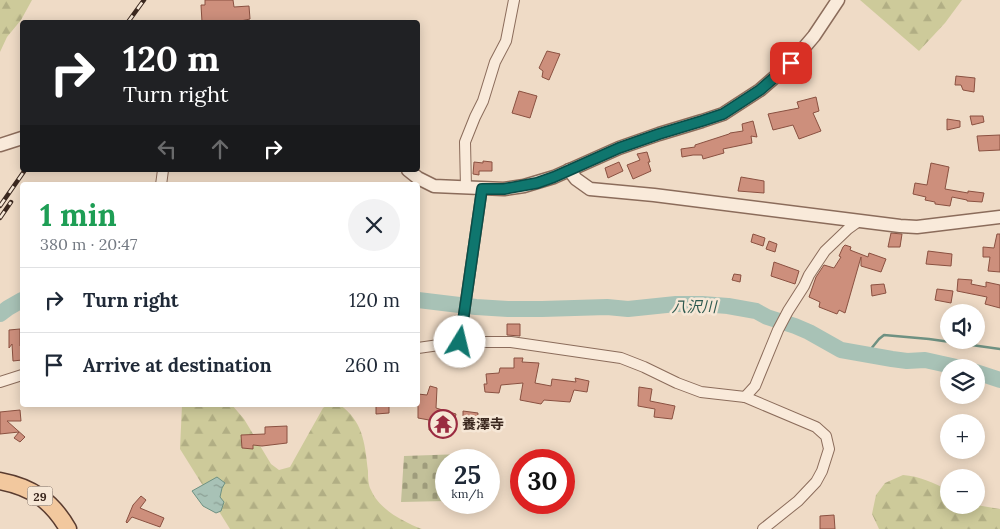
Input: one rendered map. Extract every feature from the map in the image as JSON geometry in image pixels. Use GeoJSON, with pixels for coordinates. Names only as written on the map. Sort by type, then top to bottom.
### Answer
{"type":"FeatureCollection","features":[{"type":"Feature","properties":{"kind":"main road","name":"29"},"geometry":{"type":"LineString","coordinates":[[0,481],[18,485],[38,494],[52,505],[68,529]]}},
{"type":"Feature","properties":{"kind":"street"},"geometry":{"type":"LineString","coordinates":[[466,188],[465,142],[483,101],[495,62],[506,41],[514,0]]}},
{"type":"Feature","properties":{"kind":"street"},"geometry":{"type":"LineString","coordinates":[[410,172],[434,186],[482,189],[504,189],[524,186],[545,180],[619,148],[723,114],[760,90],[791,63],[814,36],[838,0]]}},
{"type":"Feature","properties":{"kind":"street"},"geometry":{"type":"LineString","coordinates":[[0,145],[20,139]]}},
{"type":"Feature","properties":{"kind":"street"},"geometry":{"type":"LineString","coordinates":[[569,170],[576,179],[590,189],[654,195],[859,221],[917,227],[1000,217]]}},
{"type":"Feature","properties":{"kind":"street"},"geometry":{"type":"LineString","coordinates":[[460,342],[482,189]]}},
{"type":"Feature","properties":{"kind":"street"},"geometry":{"type":"LineString","coordinates":[[745,397],[755,386],[778,330],[804,286],[808,275],[825,251],[848,228],[859,221]]}},
{"type":"Feature","properties":{"kind":"street"},"geometry":{"type":"LineString","coordinates":[[420,348],[460,342],[511,342],[621,358],[701,392],[745,397],[816,427],[826,436],[829,449],[822,471],[816,482],[798,501],[763,529]]}},
{"type":"Feature","properties":{"kind":"street"},"geometry":{"type":"LineString","coordinates":[[0,382],[20,376]]}},
{"type":"Feature","properties":{"kind":"green space"},"geometry":{"type":"Polygon","coordinates":[[[0,0],[32,0],[21,20],[7,37],[0,52],[0,0]]]}},
{"type":"Feature","properties":{"kind":"green space"},"geometry":{"type":"Polygon","coordinates":[[[860,0],[962,0],[945,23],[919,51],[860,0]]]}},
{"type":"Feature","properties":{"kind":"green space"},"geometry":{"type":"Polygon","coordinates":[[[182,407],[234,407],[244,419],[271,464],[279,470],[290,467],[323,408],[343,407],[360,429],[366,453],[370,488],[375,497],[392,514],[422,529],[230,529],[180,449],[182,407]]]}},
{"type":"Feature","properties":{"kind":"green space"},"geometry":{"type":"Polygon","coordinates":[[[435,455],[435,501],[401,502],[404,456],[435,455]]]}},
{"type":"Feature","properties":{"kind":"green space"},"geometry":{"type":"Polygon","coordinates":[[[903,475],[927,480],[940,486],[940,514],[985,514],[985,506],[1000,509],[1000,529],[879,529],[872,514],[876,495],[885,483],[903,475]]]}},
{"type":"Feature","properties":{"kind":"water"},"geometry":{"type":"Polygon","coordinates":[[[217,477],[225,483],[220,497],[224,502],[221,511],[216,513],[203,506],[192,491],[217,477]]]}},
{"type":"Feature","properties":{"kind":"building"},"geometry":{"type":"Polygon","coordinates":[[[205,0],[233,0],[234,7],[249,6],[250,19],[202,20],[201,5],[205,5],[205,0]]]}},
{"type":"Feature","properties":{"kind":"building"},"geometry":{"type":"Polygon","coordinates":[[[547,51],[560,54],[549,80],[542,77],[543,71],[539,68],[547,51]]]}},
{"type":"Feature","properties":{"kind":"building"},"geometry":{"type":"Polygon","coordinates":[[[956,76],[975,78],[974,92],[963,90],[961,85],[955,85],[956,76]]]}},
{"type":"Feature","properties":{"kind":"building"},"geometry":{"type":"Polygon","coordinates":[[[519,91],[537,96],[530,118],[512,113],[519,91]]]}},
{"type":"Feature","properties":{"kind":"building"},"geometry":{"type":"Polygon","coordinates":[[[816,97],[819,111],[813,113],[821,131],[799,139],[793,125],[773,130],[768,114],[799,108],[797,102],[816,97]]]}},
{"type":"Feature","properties":{"kind":"building"},"geometry":{"type":"Polygon","coordinates":[[[970,116],[983,116],[984,122],[972,125],[970,116]]]}},
{"type":"Feature","properties":{"kind":"building"},"geometry":{"type":"Polygon","coordinates":[[[947,119],[960,121],[960,127],[947,130],[947,119]]]}},
{"type":"Feature","properties":{"kind":"building"},"geometry":{"type":"Polygon","coordinates":[[[753,121],[757,137],[751,136],[752,143],[723,149],[724,153],[703,159],[702,155],[682,157],[681,149],[695,147],[695,145],[730,133],[743,131],[742,124],[753,121]]]}},
{"type":"Feature","properties":{"kind":"building"},"geometry":{"type":"Polygon","coordinates":[[[1000,135],[1000,150],[979,151],[977,136],[1000,135]]]}},
{"type":"Feature","properties":{"kind":"building"},"geometry":{"type":"Polygon","coordinates":[[[647,152],[651,171],[633,179],[627,165],[640,160],[637,154],[647,152]]]}},
{"type":"Feature","properties":{"kind":"building"},"geometry":{"type":"Polygon","coordinates":[[[483,161],[492,162],[492,171],[479,171],[479,175],[473,174],[474,162],[483,163],[483,161]]]}},
{"type":"Feature","properties":{"kind":"building"},"geometry":{"type":"Polygon","coordinates":[[[619,162],[623,171],[608,178],[605,168],[619,162]]]}},
{"type":"Feature","properties":{"kind":"building"},"geometry":{"type":"Polygon","coordinates":[[[931,163],[949,167],[945,189],[968,193],[968,191],[984,193],[982,202],[952,197],[950,206],[935,204],[935,202],[925,200],[926,197],[913,194],[915,183],[927,185],[931,163]]]}},
{"type":"Feature","properties":{"kind":"building"},"geometry":{"type":"Polygon","coordinates":[[[741,177],[764,181],[764,193],[738,191],[741,177]]]}},
{"type":"Feature","properties":{"kind":"building"},"geometry":{"type":"Polygon","coordinates":[[[891,233],[902,234],[900,247],[888,247],[891,233]]]}},
{"type":"Feature","properties":{"kind":"building"},"geometry":{"type":"Polygon","coordinates":[[[753,234],[765,238],[763,246],[751,242],[753,234]]]}},
{"type":"Feature","properties":{"kind":"building"},"geometry":{"type":"Polygon","coordinates":[[[997,234],[1000,234],[1000,272],[988,271],[990,257],[983,257],[983,247],[994,248],[997,234]]]}},
{"type":"Feature","properties":{"kind":"building"},"geometry":{"type":"Polygon","coordinates":[[[769,241],[777,244],[775,252],[766,249],[769,241]]]}},
{"type":"Feature","properties":{"kind":"building"},"geometry":{"type":"Polygon","coordinates":[[[845,245],[851,247],[850,250],[868,257],[869,253],[886,259],[881,272],[861,266],[861,257],[845,313],[839,310],[837,314],[819,307],[820,302],[809,297],[816,277],[824,265],[834,268],[841,257],[839,256],[845,245]]]}},
{"type":"Feature","properties":{"kind":"building"},"geometry":{"type":"Polygon","coordinates":[[[928,251],[952,254],[951,266],[926,264],[928,251]]]}},
{"type":"Feature","properties":{"kind":"building"},"geometry":{"type":"Polygon","coordinates":[[[774,262],[799,271],[795,284],[771,276],[774,262]]]}},
{"type":"Feature","properties":{"kind":"building"},"geometry":{"type":"Polygon","coordinates":[[[734,274],[741,275],[740,282],[732,280],[734,274]]]}},
{"type":"Feature","properties":{"kind":"building"},"geometry":{"type":"Polygon","coordinates":[[[958,279],[972,280],[971,284],[986,287],[986,282],[1000,285],[1000,308],[985,304],[987,297],[957,291],[958,279]]]}},
{"type":"Feature","properties":{"kind":"building"},"geometry":{"type":"Polygon","coordinates":[[[884,284],[886,293],[872,296],[871,285],[884,284]]]}},
{"type":"Feature","properties":{"kind":"building"},"geometry":{"type":"Polygon","coordinates":[[[937,289],[953,291],[951,303],[935,300],[937,289]]]}},
{"type":"Feature","properties":{"kind":"building"},"geometry":{"type":"Polygon","coordinates":[[[507,324],[520,324],[520,336],[507,335],[507,324]]]}},
{"type":"Feature","properties":{"kind":"building"},"geometry":{"type":"Polygon","coordinates":[[[20,329],[20,360],[13,361],[12,344],[9,348],[9,330],[20,329]]]}},
{"type":"Feature","properties":{"kind":"building"},"geometry":{"type":"Polygon","coordinates":[[[514,358],[523,358],[522,362],[539,363],[535,383],[551,386],[552,379],[576,382],[575,378],[589,381],[587,392],[574,390],[570,402],[544,400],[541,404],[520,400],[523,383],[501,385],[499,393],[485,392],[484,384],[487,384],[486,374],[499,373],[500,368],[514,368],[514,358]]]}},
{"type":"Feature","properties":{"kind":"building"},"geometry":{"type":"Polygon","coordinates":[[[430,386],[437,388],[436,408],[456,414],[452,432],[448,431],[447,435],[437,434],[437,431],[429,430],[429,420],[418,418],[420,394],[427,395],[430,386]]]}},
{"type":"Feature","properties":{"kind":"building"},"geometry":{"type":"Polygon","coordinates":[[[639,387],[652,389],[650,401],[675,406],[672,419],[654,417],[655,409],[638,406],[639,387]]]}},
{"type":"Feature","properties":{"kind":"building"},"geometry":{"type":"Polygon","coordinates":[[[376,407],[389,407],[389,413],[376,414],[376,407]]]}},
{"type":"Feature","properties":{"kind":"building"},"geometry":{"type":"Polygon","coordinates":[[[20,410],[21,421],[7,421],[25,437],[20,442],[14,438],[19,432],[0,434],[0,412],[20,410]]]}},
{"type":"Feature","properties":{"kind":"building"},"geometry":{"type":"Polygon","coordinates":[[[463,411],[478,413],[477,422],[463,421],[463,411]]]}},
{"type":"Feature","properties":{"kind":"building"},"geometry":{"type":"Polygon","coordinates":[[[287,426],[287,443],[262,446],[253,445],[253,449],[242,448],[241,435],[265,434],[265,427],[287,426]]]}},
{"type":"Feature","properties":{"kind":"building"},"geometry":{"type":"Polygon","coordinates":[[[141,496],[146,500],[140,508],[164,518],[160,527],[132,517],[126,522],[133,505],[141,496]]]}},
{"type":"Feature","properties":{"kind":"building"},"geometry":{"type":"Polygon","coordinates":[[[834,515],[835,529],[820,529],[820,516],[834,515]]]}},
{"type":"Feature","properties":{"kind":"waterway","name":"八沢川"},"geometry":{"type":"LineString","coordinates":[[420,300],[508,309],[607,307],[628,309],[676,304],[728,306],[756,311],[767,317],[795,326],[841,350],[892,359],[907,361],[925,360],[940,363]]}},
{"type":"Feature","properties":{"kind":"waterway","name":"八沢川"},"geometry":{"type":"LineString","coordinates":[[0,314],[20,301]]}},
{"type":"Feature","properties":{"kind":"waterway"},"geometry":{"type":"LineString","coordinates":[[866,355],[884,335],[1000,349]]}},
{"type":"Feature","properties":{"kind":"waterway","name":"八沢川"},"geometry":{"type":"LineString","coordinates":[[985,375],[1000,380]]}},
{"type":"Feature","properties":{"kind":"railway"},"geometry":{"type":"LineString","coordinates":[[129,20],[144,0]]}},
{"type":"Feature","properties":{"kind":"railway"},"geometry":{"type":"LineString","coordinates":[[0,206],[24,172]]}},
{"type":"Feature","properties":{"kind":"railway"},"geometry":{"type":"LineString","coordinates":[[0,218],[11,202]]}},
{"type":"Feature","properties":{"kind":"place","name":"養澤寺"},"geometry":{"type":"Point","coordinates":[443,424]}},
{"type":"Feature","properties":{"kind":"route"},"geometry":{"type":"LineString","coordinates":[[460,342],[482,189],[504,189],[537,183],[619,148],[723,114],[760,90],[791,63]]}}]}
